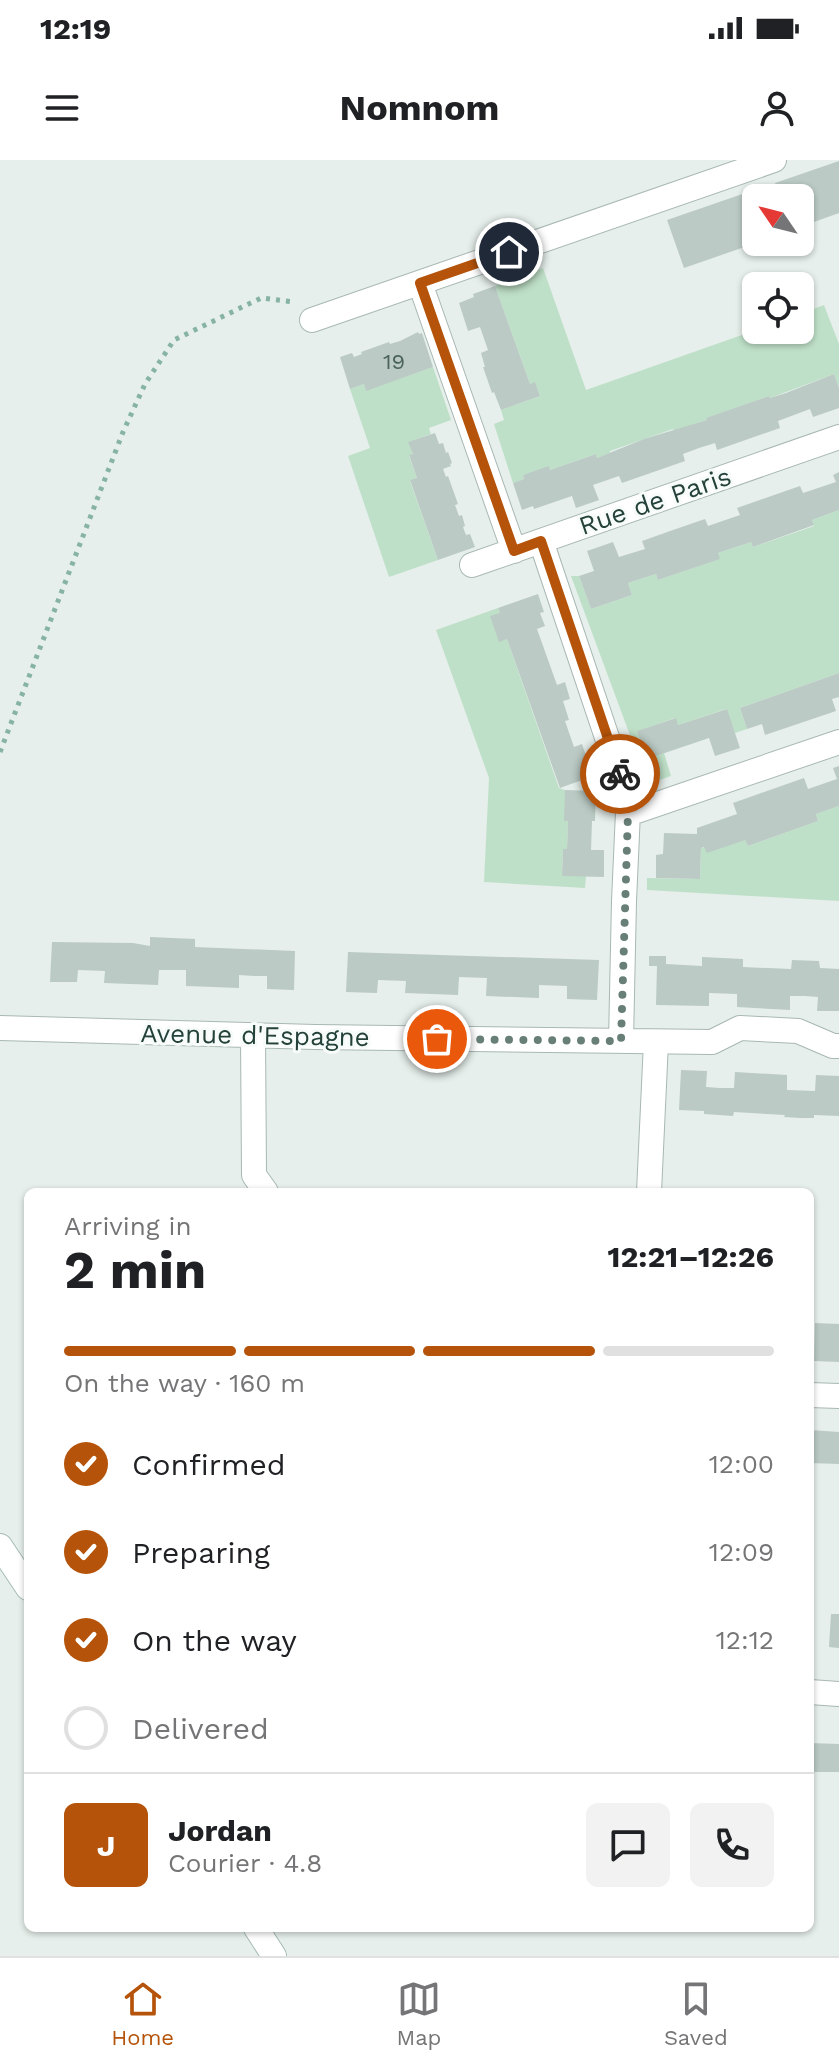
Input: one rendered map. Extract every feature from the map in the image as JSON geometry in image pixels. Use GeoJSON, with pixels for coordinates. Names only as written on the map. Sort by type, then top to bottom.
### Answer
{"type":"FeatureCollection","features":[{"type":"Feature","properties":{"kind":"street"},"geometry":{"type":"LineString","coordinates":[[321,317],[774,160]]}},
{"type":"Feature","properties":{"kind":"street"},"geometry":{"type":"LineString","coordinates":[[420,283],[514,551]]}},
{"type":"Feature","properties":{"kind":"street","name":"Rue de Paris"},"geometry":{"type":"LineString","coordinates":[[472,565],[839,437]]}},
{"type":"Feature","properties":{"kind":"street"},"geometry":{"type":"LineString","coordinates":[[541,541],[625,791],[628,812],[621,1041]]}},
{"type":"Feature","properties":{"kind":"street"},"geometry":{"type":"LineString","coordinates":[[628,812],[839,742]]}},
{"type":"Feature","properties":{"kind":"street","name":"Avenue d'Espagne"},"geometry":{"type":"LineString","coordinates":[[0,1028],[656,1042],[712,1042],[740,1028],[798,1031],[839,1046]]}},
{"type":"Feature","properties":{"kind":"street"},"geometry":{"type":"LineString","coordinates":[[253,1035],[254,1175],[263,1188]]}},
{"type":"Feature","properties":{"kind":"street"},"geometry":{"type":"LineString","coordinates":[[649,1188],[656,1042]]}},
{"type":"Feature","properties":{"kind":"street"},"geometry":{"type":"LineString","coordinates":[[814,1395],[839,1396]]}},
{"type":"Feature","properties":{"kind":"street"},"geometry":{"type":"LineString","coordinates":[[0,1546],[24,1582]]}},
{"type":"Feature","properties":{"kind":"street"},"geometry":{"type":"LineString","coordinates":[[814,1692],[839,1694]]}},
{"type":"Feature","properties":{"kind":"street"},"geometry":{"type":"LineString","coordinates":[[259,1932],[274,1956]]}},
{"type":"Feature","properties":{"kind":"path"},"geometry":{"type":"LineString","coordinates":[[0,752],[123,432],[145,384],[174,340],[261,298],[313,303],[321,317]]}},
{"type":"Feature","properties":{"kind":"green space"},"geometry":{"type":"Polygon","coordinates":[[[543,268],[586,390],[742,335],[742,344],[814,344],[814,309],[824,305],[839,344],[839,388],[834,374],[597,458],[596,454],[550,470],[549,467],[523,475],[524,479],[513,483],[494,424],[504,420],[501,410],[540,396],[535,383],[530,384],[495,286],[543,268]]]}},
{"type":"Feature","properties":{"kind":"green space"},"geometry":{"type":"Polygon","coordinates":[[[433,367],[451,420],[429,428],[431,434],[409,442],[413,454],[409,456],[417,478],[410,481],[438,560],[389,577],[348,456],[370,448],[350,389],[364,384],[367,390],[433,367]]]}},
{"type":"Feature","properties":{"kind":"green space"},"geometry":{"type":"Polygon","coordinates":[[[839,510],[839,673],[740,708],[747,729],[735,733],[726,709],[678,725],[675,718],[638,731],[647,759],[664,753],[671,776],[648,784],[571,576],[579,576],[591,609],[632,595],[628,583],[656,574],[658,580],[719,559],[718,553],[751,542],[753,547],[814,526],[812,520],[839,510]]]}},
{"type":"Feature","properties":{"kind":"green space"},"geometry":{"type":"Polygon","coordinates":[[[498,608],[499,641],[507,639],[559,788],[565,790],[568,821],[562,875],[586,876],[585,888],[484,882],[489,778],[436,630],[498,608]]]}},
{"type":"Feature","properties":{"kind":"green space"},"geometry":{"type":"Polygon","coordinates":[[[839,806],[839,901],[647,890],[647,878],[700,879],[701,848],[745,840],[748,846],[818,821],[816,814],[839,806]]]}},
{"type":"Feature","properties":{"kind":"building"},"geometry":{"type":"Polygon","coordinates":[[[839,161],[839,213],[814,222],[814,184],[775,183],[839,161]]]}},
{"type":"Feature","properties":{"kind":"building"},"geometry":{"type":"Polygon","coordinates":[[[742,194],[742,248],[684,268],[667,220],[742,194]]]}},
{"type":"Feature","properties":{"kind":"building"},"geometry":{"type":"Polygon","coordinates":[[[495,286],[530,384],[535,382],[540,396],[501,410],[483,367],[481,353],[488,350],[480,327],[468,331],[459,303],[495,286]]]}},
{"type":"Feature","properties":{"kind":"building"},"geometry":{"type":"Polygon","coordinates":[[[422,333],[433,367],[366,391],[364,384],[350,389],[340,357],[352,353],[354,357],[422,333]]]}},
{"type":"Feature","properties":{"kind":"building"},"geometry":{"type":"Polygon","coordinates":[[[834,374],[839,388],[839,408],[813,417],[810,409],[778,421],[780,428],[717,450],[715,443],[699,448],[683,454],[685,461],[622,483],[619,476],[593,485],[599,500],[576,508],[572,496],[522,510],[513,483],[524,479],[523,475],[549,466],[550,470],[596,454],[597,458],[834,374]]]}},
{"type":"Feature","properties":{"kind":"building"},"geometry":{"type":"Polygon","coordinates":[[[435,433],[452,463],[443,469],[458,504],[455,505],[459,516],[462,515],[466,535],[470,534],[475,547],[438,560],[410,480],[417,478],[408,442],[435,433]]]}},
{"type":"Feature","properties":{"kind":"building"},"geometry":{"type":"Polygon","coordinates":[[[839,472],[839,510],[812,520],[814,525],[753,547],[751,542],[718,553],[720,559],[658,580],[656,574],[628,583],[632,595],[591,609],[579,576],[594,571],[587,551],[613,542],[619,557],[645,549],[642,541],[705,519],[708,526],[740,515],[737,508],[800,486],[803,493],[836,482],[833,475],[839,472]]]}},
{"type":"Feature","properties":{"kind":"building"},"geometry":{"type":"Polygon","coordinates":[[[538,594],[545,626],[537,629],[557,685],[565,682],[570,699],[563,701],[569,720],[565,721],[574,747],[582,744],[593,776],[560,788],[507,639],[499,642],[490,616],[500,613],[498,608],[538,594]]]}},
{"type":"Feature","properties":{"kind":"building"},"geometry":{"type":"Polygon","coordinates":[[[839,673],[839,697],[832,699],[836,711],[765,735],[762,724],[747,729],[740,708],[839,673]]]}},
{"type":"Feature","properties":{"kind":"building"},"geometry":{"type":"Polygon","coordinates":[[[727,709],[740,748],[715,756],[709,738],[647,759],[637,731],[676,718],[678,725],[727,709]]]}},
{"type":"Feature","properties":{"kind":"building"},"geometry":{"type":"Polygon","coordinates":[[[839,766],[839,806],[816,814],[818,821],[748,846],[745,840],[707,853],[704,847],[701,848],[700,879],[656,878],[656,855],[663,854],[664,833],[697,834],[697,828],[737,814],[733,803],[804,778],[808,789],[837,779],[833,768],[839,766]]]}},
{"type":"Feature","properties":{"kind":"building"},"geometry":{"type":"Polygon","coordinates":[[[565,790],[596,791],[591,850],[604,850],[604,877],[562,876],[568,821],[564,821],[565,790]]]}},
{"type":"Feature","properties":{"kind":"building"},"geometry":{"type":"Polygon","coordinates":[[[150,937],[195,939],[195,947],[295,951],[294,990],[267,989],[267,976],[239,975],[239,988],[186,986],[186,970],[159,970],[158,985],[104,983],[105,971],[78,970],[77,982],[50,982],[52,942],[150,946],[150,937]]]}},
{"type":"Feature","properties":{"kind":"building"},"geometry":{"type":"Polygon","coordinates":[[[348,952],[599,960],[597,1000],[567,999],[567,986],[539,985],[539,998],[486,996],[487,978],[459,977],[458,995],[405,993],[406,981],[378,980],[377,993],[346,992],[348,952]]]}},
{"type":"Feature","properties":{"kind":"building"},"geometry":{"type":"Polygon","coordinates":[[[649,956],[666,956],[666,964],[702,966],[702,957],[743,959],[743,967],[791,969],[792,960],[819,961],[820,968],[839,969],[839,1011],[817,1011],[818,997],[805,996],[790,996],[790,1010],[737,1007],[737,994],[709,993],[709,1006],[656,1005],[657,966],[649,966],[649,956]]]}},
{"type":"Feature","properties":{"kind":"building"},"geometry":{"type":"Polygon","coordinates":[[[681,1070],[707,1071],[706,1087],[720,1088],[734,1088],[735,1072],[787,1075],[787,1090],[815,1091],[816,1075],[839,1076],[839,1116],[800,1118],[734,1112],[733,1116],[679,1110],[681,1070]]]}},
{"type":"Feature","properties":{"kind":"building"},"geometry":{"type":"Polygon","coordinates":[[[815,1323],[839,1324],[839,1362],[814,1361],[815,1323]]]}},
{"type":"Feature","properties":{"kind":"building"},"geometry":{"type":"Polygon","coordinates":[[[814,1430],[839,1432],[839,1464],[814,1463],[814,1430]]]}},
{"type":"Feature","properties":{"kind":"building"},"geometry":{"type":"Polygon","coordinates":[[[831,1614],[839,1614],[839,1648],[829,1647],[831,1614]]]}},
{"type":"Feature","properties":{"kind":"building"},"geometry":{"type":"Polygon","coordinates":[[[814,1743],[839,1744],[839,1772],[814,1772],[814,1743]]]}},
{"type":"Feature","properties":{"kind":"way so far"},"geometry":{"type":"LineString","coordinates":[[437,1039],[621,1041],[628,812],[620,774]]}},
{"type":"Feature","properties":{"kind":"route"},"geometry":{"type":"LineString","coordinates":[[509,252],[420,283],[514,551],[541,541],[620,774]]}}]}
